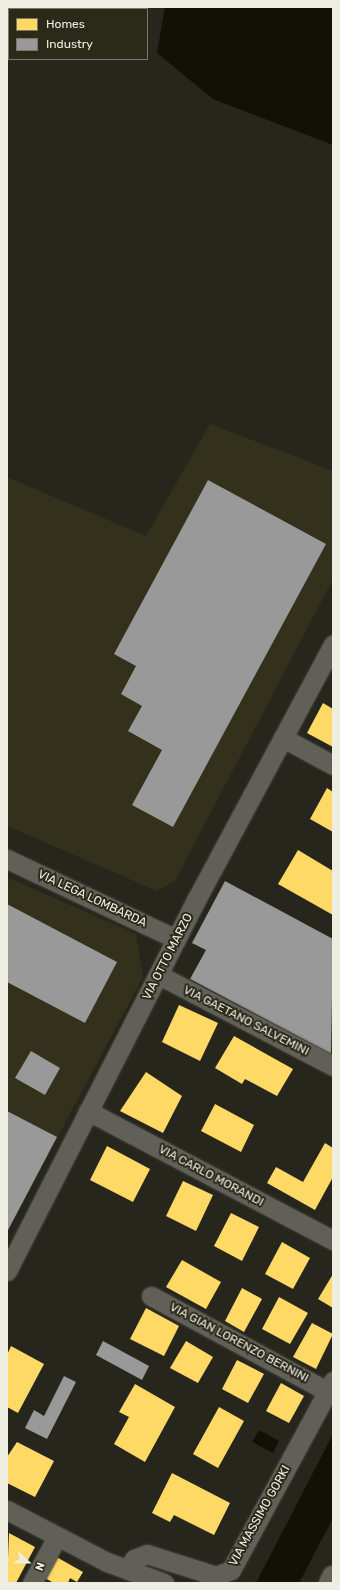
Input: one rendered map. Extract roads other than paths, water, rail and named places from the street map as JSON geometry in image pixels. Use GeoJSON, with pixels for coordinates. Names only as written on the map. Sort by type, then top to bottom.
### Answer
{"type":"FeatureCollection","features":[{"type":"Feature","properties":{"kind":"street","name":"VIA OTTO MARZO"},"geometry":{"type":"LineString","coordinates":[[7,1271],[176,939],[333,645]]}},
{"type":"Feature","properties":{"kind":"street"},"geometry":{"type":"LineString","coordinates":[[283,738],[333,765]]}},
{"type":"Feature","properties":{"kind":"street","name":"VIA LEGA LOMBARDA"},"geometry":{"type":"LineString","coordinates":[[7,859],[176,939]]}},
{"type":"Feature","properties":{"kind":"street","name":"VIA GAETANO SALVEMINI"},"geometry":{"type":"LineString","coordinates":[[158,975],[333,1066]]}},
{"type":"Feature","properties":{"kind":"street","name":"VIA CARLO MORANDI"},"geometry":{"type":"LineString","coordinates":[[88,1111],[333,1240]]}},
{"type":"Feature","properties":{"kind":"street","name":"VIA GIAN LORENZO BERNINI"},"geometry":{"type":"LineString","coordinates":[[151,1296],[330,1386]]}},
{"type":"Feature","properties":{"kind":"street","name":"VIA MASSIMO GORKI"},"geometry":{"type":"LineString","coordinates":[[128,1570],[134,1559],[147,1554],[216,1576],[231,1570],[330,1386]]}},
{"type":"Feature","properties":{"kind":"street"},"geometry":{"type":"LineString","coordinates":[[7,1510],[57,1537],[128,1570],[164,1583]]}},
{"type":"Feature","properties":{"kind":"street"},"geometry":{"type":"LineString","coordinates":[[32,1583],[57,1537]]}},
{"type":"Feature","properties":{"kind":"street"},"geometry":{"type":"LineString","coordinates":[[330,1583],[333,1577]]}}]}
